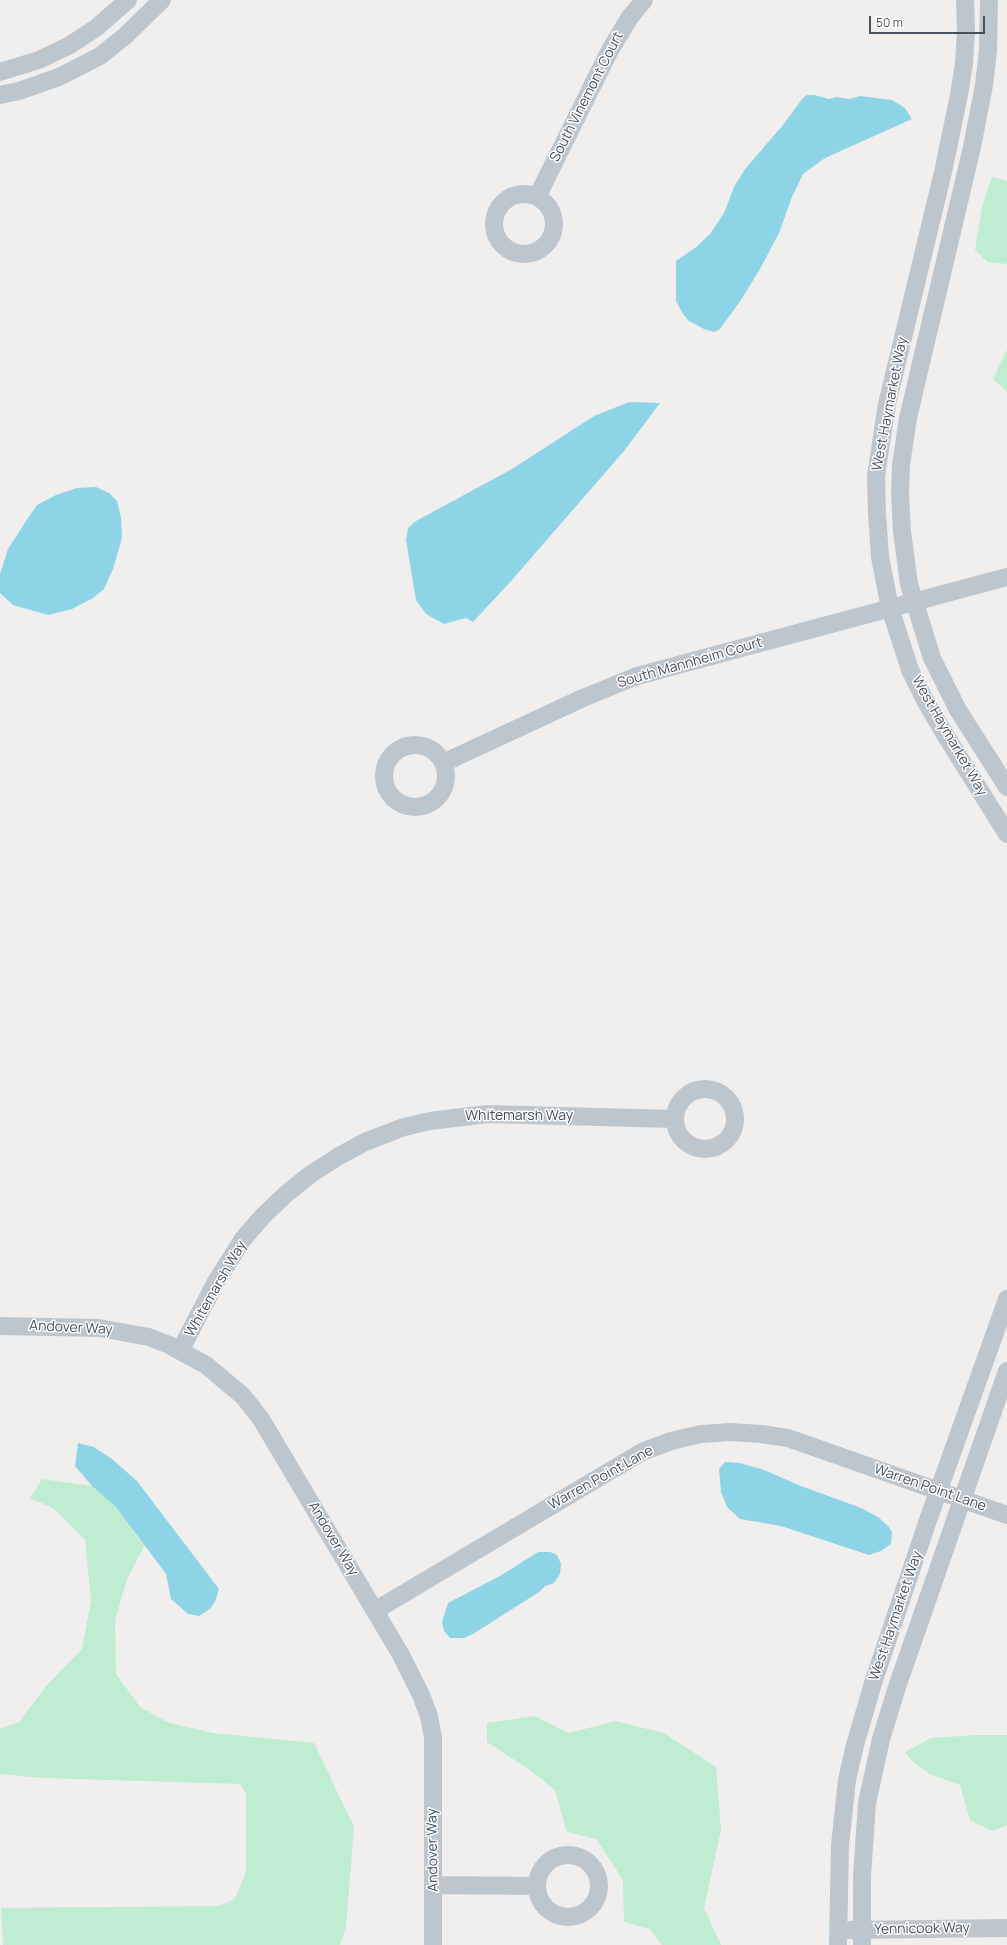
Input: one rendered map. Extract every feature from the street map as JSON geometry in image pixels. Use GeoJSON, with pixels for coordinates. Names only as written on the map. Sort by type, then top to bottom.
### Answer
{"type":"FeatureCollection","features":[{"type":"Feature","properties":{"kind":"street"},"geometry":{"type":"LineString","coordinates":[[0,72],[39,60],[70,45],[96,28],[128,0]]}},
{"type":"Feature","properties":{"kind":"street"},"geometry":{"type":"LineString","coordinates":[[0,95],[19,91],[59,77],[100,56],[125,36],[162,0]]}},
{"type":"Feature","properties":{"kind":"street","name":"South Vinemont Court"},"geometry":{"type":"LineString","coordinates":[[537,197],[612,45],[630,17],[644,0]]}},
{"type":"Feature","properties":{"kind":"street","name":"West Haymarket Way"},"geometry":{"type":"LineString","coordinates":[[965,0],[966,32],[964,63],[959,95],[887,404],[876,476],[877,513],[880,557],[902,605],[932,658],[958,710],[1007,787]]}},
{"type":"Feature","properties":{"kind":"street","name":"West Haymarket Way"},"geometry":{"type":"LineString","coordinates":[[989,0],[988,50],[984,85],[956,216],[914,387],[903,444],[900,490],[905,558],[902,605],[910,670],[926,702],[1007,834]]}},
{"type":"Feature","properties":{"kind":"street"},"geometry":{"type":"LineString","coordinates":[[933,211],[956,216]]}},
{"type":"Feature","properties":{"kind":"street","name":"South Mannheim Court"},"geometry":{"type":"LineString","coordinates":[[443,763],[583,698],[637,676],[1007,577]]}},
{"type":"Feature","properties":{"kind":"street","name":"Whitemarsh Way"},"geometry":{"type":"LineString","coordinates":[[180,1351],[217,1280],[243,1239],[262,1217],[286,1194],[311,1174],[339,1156],[365,1142],[404,1127],[430,1121],[487,1114],[674,1119]]}},
{"type":"Feature","properties":{"kind":"street","name":"West Haymarket Way"},"geometry":{"type":"LineString","coordinates":[[838,1938],[841,1839],[847,1780],[855,1745],[874,1680],[938,1492],[1007,1299]]}},
{"type":"Feature","properties":{"kind":"street","name":"Andover Way"},"geometry":{"type":"LineString","coordinates":[[0,1326],[99,1328],[149,1338],[180,1351],[206,1365],[243,1396],[261,1419],[401,1654],[421,1695],[428,1716],[433,1738],[433,1945]]}},
{"type":"Feature","properties":{"kind":"street","name":"West Haymarket Way"},"geometry":{"type":"LineString","coordinates":[[862,1938],[864,1844],[867,1803],[874,1768],[897,1687],[1007,1371]]}},
{"type":"Feature","properties":{"kind":"street","name":"Warren Point Lane"},"geometry":{"type":"LineString","coordinates":[[376,1610],[642,1452],[671,1441],[701,1434],[730,1432],[761,1434],[788,1438],[1007,1515]]}},
{"type":"Feature","properties":{"kind":"street"},"geometry":{"type":"LineString","coordinates":[[434,1885],[537,1886]]}},
{"type":"Feature","properties":{"kind":"street","name":"Yennicook Way"},"geometry":{"type":"LineString","coordinates":[[838,1938],[862,1938],[1007,1928]]}},
{"type":"Feature","properties":{"kind":"green space"},"geometry":{"type":"Polygon","coordinates":[[[992,177],[1007,181],[1007,264],[988,262],[975,250],[982,206],[992,177]]]}},
{"type":"Feature","properties":{"kind":"green space"},"geometry":{"type":"Polygon","coordinates":[[[1007,350],[1007,392],[993,379],[1007,350]]]}},
{"type":"Feature","properties":{"kind":"green space"},"geometry":{"type":"Polygon","coordinates":[[[42,1479],[92,1486],[115,1506],[144,1546],[127,1579],[115,1620],[116,1674],[140,1707],[169,1723],[213,1733],[314,1743],[354,1827],[346,1927],[340,1945],[3,1945],[1,1908],[219,1906],[235,1899],[246,1872],[246,1794],[240,1784],[42,1778],[0,1774],[0,1729],[19,1722],[47,1685],[82,1649],[91,1601],[85,1540],[53,1508],[30,1498],[42,1479]]]}},
{"type":"Feature","properties":{"kind":"green space"},"geometry":{"type":"Polygon","coordinates":[[[535,1716],[569,1733],[615,1721],[664,1733],[716,1767],[721,1830],[704,1908],[721,1945],[662,1945],[650,1929],[624,1922],[623,1880],[596,1839],[567,1832],[555,1790],[530,1770],[487,1742],[487,1723],[535,1716]]]}},
{"type":"Feature","properties":{"kind":"green space"},"geometry":{"type":"Polygon","coordinates":[[[1007,1735],[1007,1825],[993,1831],[970,1820],[960,1785],[930,1774],[914,1763],[905,1752],[931,1738],[1007,1735]]]}},
{"type":"Feature","properties":{"kind":"water"},"geometry":{"type":"Polygon","coordinates":[[[807,95],[814,95],[829,99],[837,97],[849,99],[860,96],[892,100],[905,108],[912,119],[825,158],[803,174],[792,197],[779,233],[760,269],[741,300],[720,329],[714,332],[704,329],[689,321],[683,314],[676,301],[676,261],[695,248],[710,234],[724,213],[734,187],[745,169],[807,95]]]}},
{"type":"Feature","properties":{"kind":"water"},"geometry":{"type":"Polygon","coordinates":[[[629,402],[660,403],[624,451],[512,580],[473,622],[466,618],[444,624],[426,614],[416,600],[406,540],[408,528],[416,521],[512,469],[594,416],[629,402]]]}},
{"type":"Feature","properties":{"kind":"water"},"geometry":{"type":"Polygon","coordinates":[[[96,487],[109,493],[117,501],[121,517],[122,538],[113,569],[104,589],[93,598],[72,609],[48,615],[13,605],[0,593],[0,574],[8,549],[37,505],[56,495],[77,488],[96,487]]]}},
{"type":"Feature","properties":{"kind":"water"},"geometry":{"type":"Polygon","coordinates":[[[78,1443],[94,1447],[112,1459],[137,1481],[219,1589],[215,1602],[210,1609],[199,1616],[188,1614],[171,1599],[166,1574],[115,1506],[92,1486],[75,1466],[78,1443]]]}},
{"type":"Feature","properties":{"kind":"water"},"geometry":{"type":"Polygon","coordinates":[[[725,1462],[740,1463],[764,1470],[801,1486],[861,1508],[878,1517],[888,1526],[892,1532],[891,1544],[881,1551],[869,1555],[781,1526],[740,1519],[727,1507],[721,1492],[719,1469],[725,1462]]]}},
{"type":"Feature","properties":{"kind":"water"},"geometry":{"type":"Polygon","coordinates":[[[538,1552],[550,1552],[557,1555],[561,1564],[560,1574],[554,1583],[545,1586],[539,1592],[473,1634],[464,1638],[450,1638],[444,1631],[442,1622],[448,1603],[500,1576],[538,1552]]]}}]}
